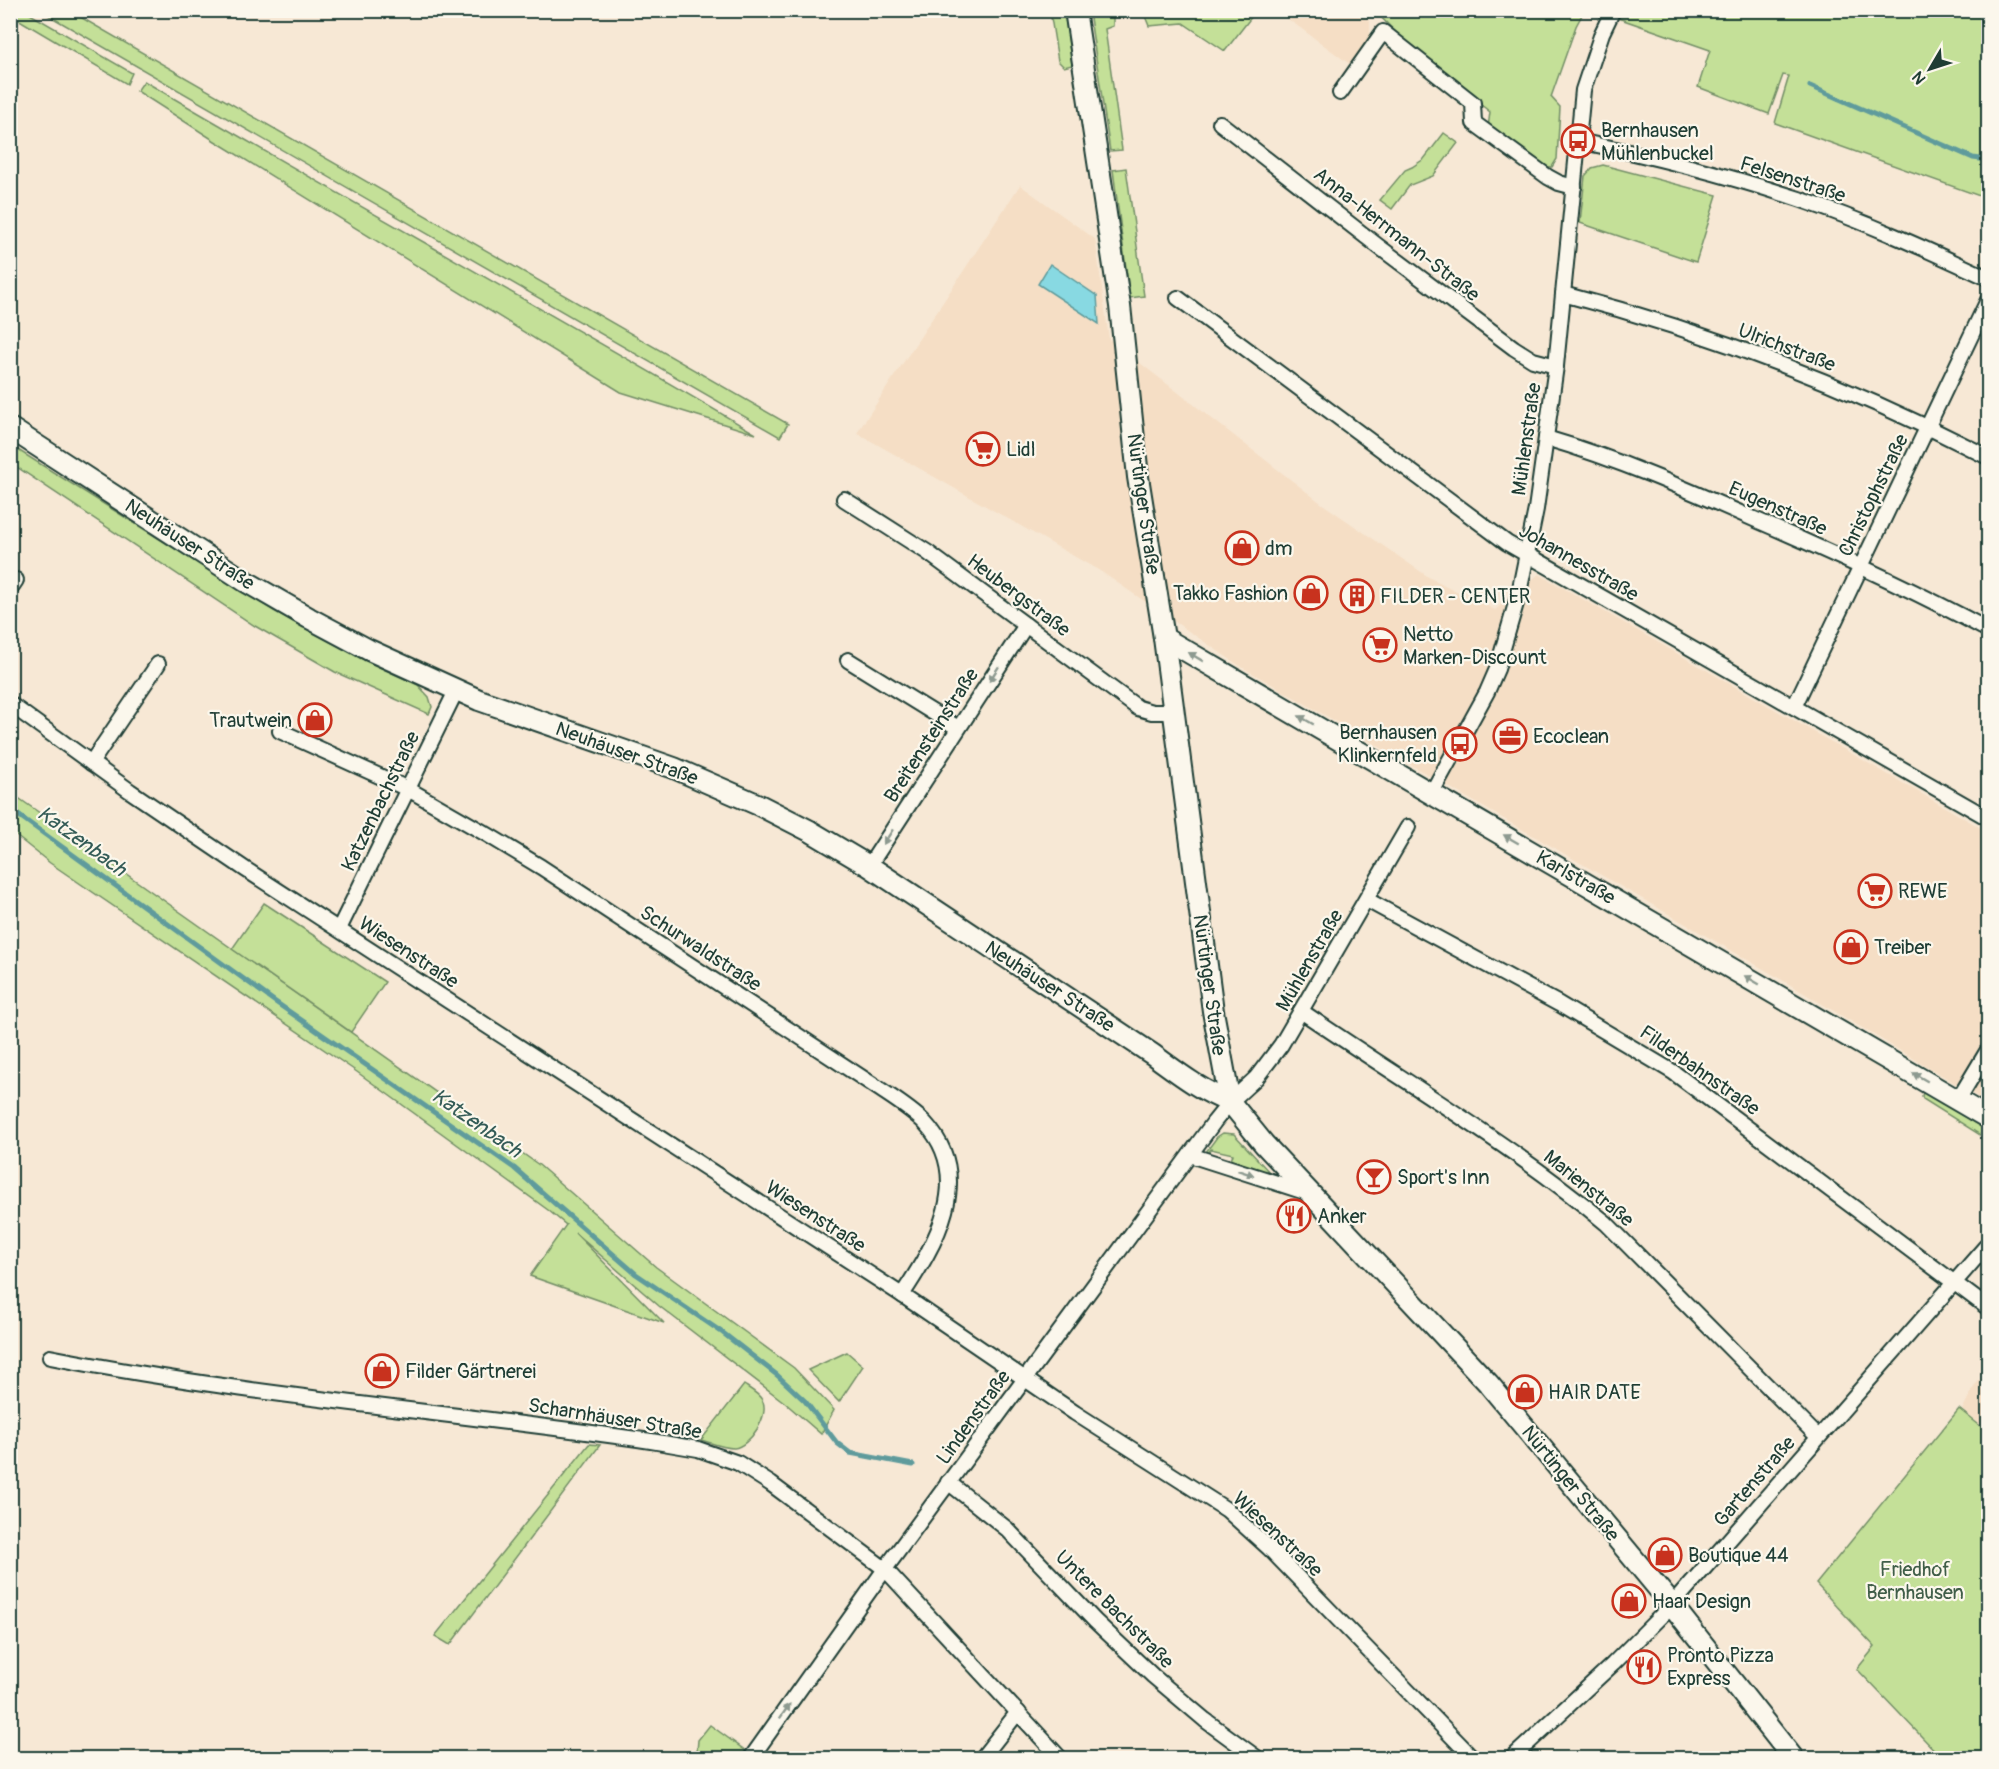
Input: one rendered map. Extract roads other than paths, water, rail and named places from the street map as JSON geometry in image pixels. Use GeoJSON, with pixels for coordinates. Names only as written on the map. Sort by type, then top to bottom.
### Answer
{"type":"FeatureCollection","features":[{"type":"Feature","properties":{"kind":"main road","name":"Nürtinger Straße"},"geometry":{"type":"LineString","coordinates":[[1075,10],[1120,306],[1138,477],[1164,638],[1213,1011],[1230,1102],[1251,1129],[1488,1383],[1672,1605],[1793,1758]]}},
{"type":"Feature","properties":{"kind":"main road","name":"Neuhäuser Straße"},"geometry":{"type":"LineString","coordinates":[[10,428],[278,600],[369,650],[456,691],[704,780],[784,817],[869,866],[1188,1080],[1230,1102]]}},
{"type":"Feature","properties":{"kind":"main road","name":"Karlstraße"},"geometry":{"type":"LineString","coordinates":[[1164,638],[1989,1118]]}},
{"type":"Feature","properties":{"kind":"street","name":"Mühlenstraße"},"geometry":{"type":"LineString","coordinates":[[1431,794],[1473,720],[1497,669],[1528,556],[1556,366],[1583,90],[1602,33],[1613,10]]}},
{"type":"Feature","properties":{"kind":"street"},"geometry":{"type":"LineString","coordinates":[[1340,93],[1383,32],[1473,103],[1474,123],[1548,177],[1574,187]]}},
{"type":"Feature","properties":{"kind":"street","name":"Anna-Herrmann-Straße"},"geometry":{"type":"LineString","coordinates":[[1220,123],[1377,246],[1514,348],[1533,360],[1556,366]]}},
{"type":"Feature","properties":{"kind":"street","name":"Felsenstraße"},"geometry":{"type":"LineString","coordinates":[[1578,141],[1653,158],[1799,199],[1899,237],[1989,278]]}},
{"type":"Feature","properties":{"kind":"street","name":"Ulrichstraße"},"geometry":{"type":"LineString","coordinates":[[1563,294],[1648,318],[1731,346],[1835,386],[1989,457]]}},
{"type":"Feature","properties":{"kind":"street","name":"Johannesstraße"},"geometry":{"type":"LineString","coordinates":[[1178,298],[1448,500],[1528,556],[1989,818]]}},
{"type":"Feature","properties":{"kind":"street","name":"Christophstraße"},"geometry":{"type":"LineString","coordinates":[[1794,707],[1989,300]]}},
{"type":"Feature","properties":{"kind":"street","name":"Eugenstraße"},"geometry":{"type":"LineString","coordinates":[[1546,438],[1628,465],[1861,567],[1989,630]]}},
{"type":"Feature","properties":{"kind":"street","name":"Heubergstraße"},"geometry":{"type":"LineString","coordinates":[[844,499],[927,552],[1138,708],[1152,712],[1172,712]]}},
{"type":"Feature","properties":{"kind":"street","name":"Breitensteinstraße"},"geometry":{"type":"LineString","coordinates":[[869,866],[1026,625]]}},
{"type":"Feature","properties":{"kind":"street"},"geometry":{"type":"LineString","coordinates":[[848,660],[958,728]]}},
{"type":"Feature","properties":{"kind":"street"},"geometry":{"type":"LineString","coordinates":[[92,763],[158,664]]}},
{"type":"Feature","properties":{"kind":"street","name":"Katzenbachstraße"},"geometry":{"type":"LineString","coordinates":[[339,929],[456,691]]}},
{"type":"Feature","properties":{"kind":"street","name":"Wiesenstraße"},"geometry":{"type":"LineString","coordinates":[[10,704],[165,815],[1203,1494],[1250,1529],[1473,1758]]}},
{"type":"Feature","properties":{"kind":"street","name":"Schurwaldstraße"},"geometry":{"type":"LineString","coordinates":[[280,731],[408,789],[541,867],[889,1096],[925,1124],[938,1141],[946,1162],[948,1200],[936,1240],[902,1295]]}},
{"type":"Feature","properties":{"kind":"street","name":"Mühlenstraße"},"geometry":{"type":"LineString","coordinates":[[1230,1102],[1241,1094],[1268,1064],[1367,900],[1408,827]]}},
{"type":"Feature","properties":{"kind":"street","name":"Filderbahnstraße"},"geometry":{"type":"LineString","coordinates":[[1367,900],[1559,1004],[1665,1067],[1989,1308]]}},
{"type":"Feature","properties":{"kind":"street","name":"Marienstraße"},"geometry":{"type":"LineString","coordinates":[[1301,1011],[1577,1199],[1606,1223],[1818,1437]]}},
{"type":"Feature","properties":{"kind":"street"},"geometry":{"type":"LineString","coordinates":[[1958,1100],[1989,1050]]}},
{"type":"Feature","properties":{"kind":"street","name":"Lindenstraße"},"geometry":{"type":"LineString","coordinates":[[751,1758],[948,1482],[1230,1102]]}},
{"type":"Feature","properties":{"kind":"street"},"geometry":{"type":"LineString","coordinates":[[1190,1155],[1312,1194]]}},
{"type":"Feature","properties":{"kind":"street","name":"Gartenstraße"},"geometry":{"type":"LineString","coordinates":[[1512,1758],[1614,1664],[1672,1605],[1989,1244]]}},
{"type":"Feature","properties":{"kind":"street","name":"Scharnhäuser Straße"},"geometry":{"type":"LineString","coordinates":[[50,1357],[130,1373],[601,1434],[698,1449],[738,1463],[754,1472],[885,1569],[1060,1758]]}},
{"type":"Feature","properties":{"kind":"street","name":"Untere Bachstraße"},"geometry":{"type":"LineString","coordinates":[[948,1482],[1007,1528],[1095,1621],[1145,1669],[1205,1720],[1257,1758]]}},
{"type":"Feature","properties":{"kind":"street"},"geometry":{"type":"LineString","coordinates":[[982,1758],[1018,1712]]}},
{"type":"Feature","properties":{"kind":"water"},"geometry":{"type":"Polygon","coordinates":[[[1050,264],[1097,296],[1099,324],[1038,284],[1050,264]]]}},
{"type":"Feature","properties":{"kind":"waterway"},"geometry":{"type":"LineString","coordinates":[[1810,86],[1973,158],[1988,160]]}},
{"type":"Feature","properties":{"kind":"waterway","name":"Katzenbach"},"geometry":{"type":"LineString","coordinates":[[10,809],[274,1001],[514,1168],[636,1274],[723,1333],[777,1375],[805,1401],[837,1443],[850,1453],[913,1465]]}},
{"type":"Feature","properties":{"kind":"place","name":"Bernhausen Mühlenbuckel"},"geometry":{"type":"Point","coordinates":[1578,141]}},
{"type":"Feature","properties":{"kind":"place","name":"Lidl"},"geometry":{"type":"Point","coordinates":[983,449]}},
{"type":"Feature","properties":{"kind":"place","name":"dm"},"geometry":{"type":"Point","coordinates":[1242,548]}},
{"type":"Feature","properties":{"kind":"place","name":"Takko Fashion"},"geometry":{"type":"Point","coordinates":[1311,593]}},
{"type":"Feature","properties":{"kind":"place","name":"FILDER - CENTER"},"geometry":{"type":"Point","coordinates":[1357,596]}},
{"type":"Feature","properties":{"kind":"place","name":"Netto Marken-Discount"},"geometry":{"type":"Point","coordinates":[1380,645]}},
{"type":"Feature","properties":{"kind":"place","name":"Trautwein"},"geometry":{"type":"Point","coordinates":[315,720]}},
{"type":"Feature","properties":{"kind":"place","name":"Ecoclean"},"geometry":{"type":"Point","coordinates":[1510,736]}},
{"type":"Feature","properties":{"kind":"place","name":"Bernhausen Klinkernfeld"},"geometry":{"type":"Point","coordinates":[1460,744]}},
{"type":"Feature","properties":{"kind":"place","name":"REWE"},"geometry":{"type":"Point","coordinates":[1875,891]}},
{"type":"Feature","properties":{"kind":"place","name":"Treiber"},"geometry":{"type":"Point","coordinates":[1851,947]}},
{"type":"Feature","properties":{"kind":"place","name":"Sport's Inn"},"geometry":{"type":"Point","coordinates":[1374,1177]}},
{"type":"Feature","properties":{"kind":"place","name":"Anker"},"geometry":{"type":"Point","coordinates":[1294,1216]}},
{"type":"Feature","properties":{"kind":"place","name":"Filder Gärtnerei"},"geometry":{"type":"Point","coordinates":[382,1371]}},
{"type":"Feature","properties":{"kind":"place","name":"HAIR DATE"},"geometry":{"type":"Point","coordinates":[1525,1392]}},
{"type":"Feature","properties":{"kind":"place","name":"Boutique 44"},"geometry":{"type":"Point","coordinates":[1665,1555]}},
{"type":"Feature","properties":{"kind":"place","name":"Haar Design"},"geometry":{"type":"Point","coordinates":[1629,1601]}},
{"type":"Feature","properties":{"kind":"place","name":"Pronto Pizza Express"},"geometry":{"type":"Point","coordinates":[1644,1667]}},
{"type":"Feature","properties":{"kind":"park label","name":"Friedhof Bernhausen"},"geometry":{"type":"Point","coordinates":[1915,1580]}}]}
